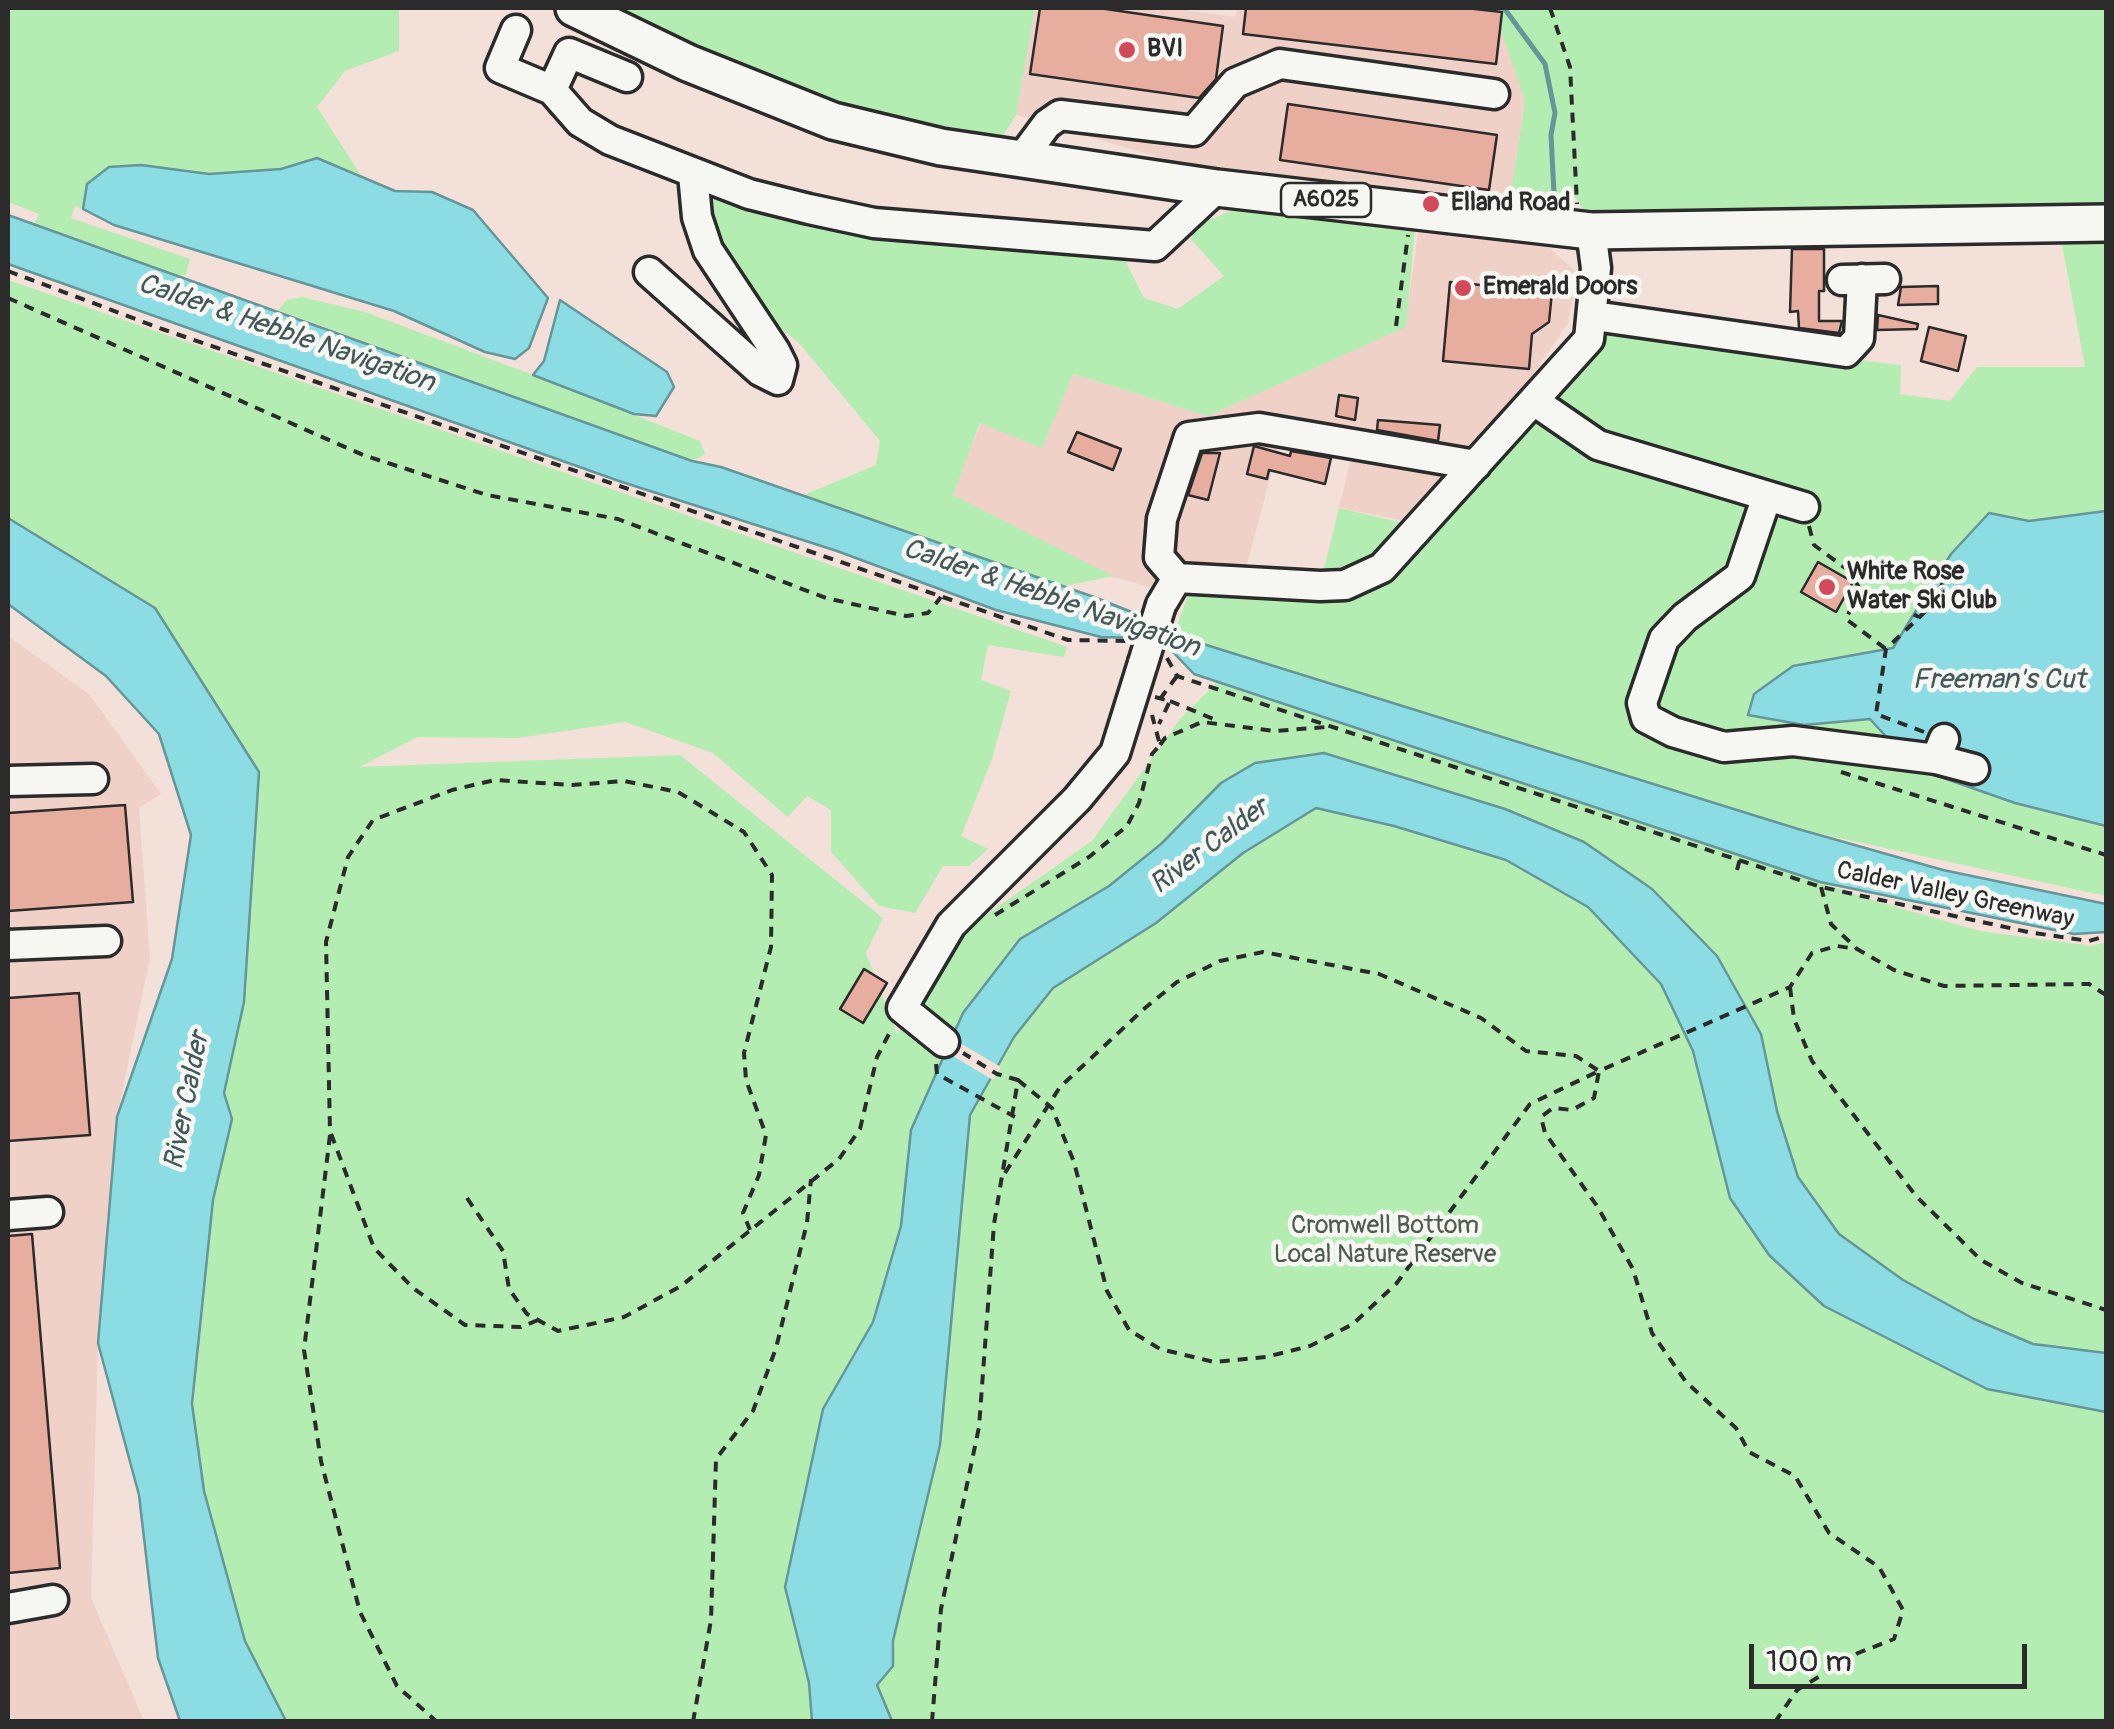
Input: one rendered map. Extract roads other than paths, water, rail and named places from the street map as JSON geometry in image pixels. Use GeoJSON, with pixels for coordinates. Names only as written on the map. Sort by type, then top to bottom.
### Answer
{"type":"FeatureCollection","features":[{"type":"Feature","properties":{"kind":"main road","name":"A6025"},"geometry":{"type":"LineString","coordinates":[[574,8],[688,63],[832,121],[941,147],[1217,188],[1591,231],[2106,223]]}},
{"type":"Feature","properties":{"kind":"street"},"geometry":{"type":"LineString","coordinates":[[516,30],[500,68],[552,90],[580,122],[610,140],[749,194],[874,223],[1154,246],[1164,241],[1217,188]]}},
{"type":"Feature","properties":{"kind":"street"},"geometry":{"type":"LineString","coordinates":[[552,90],[569,53],[627,76]]}},
{"type":"Feature","properties":{"kind":"street"},"geometry":{"type":"LineString","coordinates":[[1021,160],[1046,124],[1060,116],[1194,131],[1235,83],[1280,64],[1494,94]]}},
{"type":"Feature","properties":{"kind":"street"},"geometry":{"type":"LineString","coordinates":[[649,272],[760,371],[778,380],[782,366],[775,351],[708,250],[696,217],[693,174]]}},
{"type":"Feature","properties":{"kind":"street"},"geometry":{"type":"LineString","coordinates":[[1476,465],[1259,428],[1189,438],[1162,519],[1159,557],[1177,578],[1345,584],[1382,568],[1534,402],[1588,342],[1594,316],[1596,268],[1591,231]]}},
{"type":"Feature","properties":{"kind":"street"},"geometry":{"type":"LineString","coordinates":[[1594,316],[1846,352],[1859,338],[1863,279]]}},
{"type":"Feature","properties":{"kind":"street"},"geometry":{"type":"LineString","coordinates":[[1534,402],[1598,445],[1804,507]]}},
{"type":"Feature","properties":{"kind":"street"},"geometry":{"type":"LineString","coordinates":[[1767,496],[1740,576],[1685,617],[1664,639],[1642,703],[1646,718],[1673,732],[1724,748],[1793,742],[1940,749],[1974,769]]}},
{"type":"Feature","properties":{"kind":"street"},"geometry":{"type":"LineString","coordinates":[[943,1040],[902,1008],[951,925],[1077,800],[1116,753],[1161,605],[1177,578]]}},
{"type":"Feature","properties":{"kind":"street"},"geometry":{"type":"LineString","coordinates":[[8,781],[93,779]]}},
{"type":"Feature","properties":{"kind":"street"},"geometry":{"type":"LineString","coordinates":[[8,945],[106,941]]}},
{"type":"Feature","properties":{"kind":"street"},"geometry":{"type":"LineString","coordinates":[[8,1215],[48,1212]]}},
{"type":"Feature","properties":{"kind":"street"},"geometry":{"type":"LineString","coordinates":[[8,1608],[53,1600]]}},
{"type":"Feature","properties":{"kind":"water"},"geometry":{"type":"Polygon","coordinates":[[[317,158],[395,191],[432,192],[473,210],[548,298],[529,348],[515,359],[485,352],[394,311],[114,225],[83,209],[87,184],[109,167],[141,165],[209,174],[281,169],[317,158]]]}},
{"type":"Feature","properties":{"kind":"water","name":"Calder & Hebble Navigation"},"geometry":{"type":"Polygon","coordinates":[[[8,215],[692,461],[721,467],[1094,597],[1134,613],[1142,625],[1798,829],[1943,870],[2106,904],[2106,932],[2074,934],[1820,882],[1194,674],[1171,650],[1138,638],[1101,637],[996,610],[837,551],[619,481],[8,264],[8,215]]]}},
{"type":"Feature","properties":{"kind":"water"},"geometry":{"type":"Polygon","coordinates":[[[560,300],[667,372],[674,387],[656,416],[634,414],[533,375],[544,361],[560,300]]]}},
{"type":"Feature","properties":{"kind":"water","name":"Freeman's Cut"},"geometry":{"type":"Polygon","coordinates":[[[2106,511],[2106,826],[2015,803],[1915,768],[1870,719],[1804,725],[1748,715],[1754,694],[1793,666],[1893,648],[1951,554],[1989,513],[2029,521],[2106,511]]]}},
{"type":"Feature","properties":{"kind":"water","name":"River Calder"},"geometry":{"type":"Polygon","coordinates":[[[8,518],[155,608],[259,772],[244,1002],[224,1093],[232,1119],[213,1200],[192,1404],[204,1491],[245,1641],[286,1721],[180,1721],[158,1658],[139,1495],[98,1343],[117,1117],[172,959],[191,835],[159,734],[106,676],[8,604],[8,518]]]}},
{"type":"Feature","properties":{"kind":"water","name":"River Calder"},"geometry":{"type":"Polygon","coordinates":[[[1324,753],[1505,809],[1584,842],[1652,889],[1717,956],[1761,1034],[1777,1111],[1798,1177],[1839,1234],[1903,1280],[1974,1319],[2033,1344],[2106,1353],[2106,1412],[1987,1389],[1824,1306],[1769,1255],[1730,1198],[1693,1051],[1661,984],[1588,907],[1506,860],[1394,826],[1316,808],[1243,853],[1156,923],[1053,988],[1014,1037],[970,1115],[940,1445],[893,1641],[893,1666],[877,1685],[892,1721],[812,1721],[809,1683],[785,1587],[823,1409],[873,1322],[901,1226],[911,1130],[963,1013],[1020,939],[1109,886],[1161,844],[1221,783],[1255,763],[1324,753]]]}},
{"type":"Feature","properties":{"kind":"waterway"},"geometry":{"type":"LineString","coordinates":[[1504,8],[1545,64],[1555,113],[1551,135],[1555,213]]}},
{"type":"Feature","properties":{"kind":"place","name":"BVI"},"geometry":{"type":"Point","coordinates":[1127,50]}},
{"type":"Feature","properties":{"kind":"place","name":"Elland Road"},"geometry":{"type":"Point","coordinates":[1431,204]}},
{"type":"Feature","properties":{"kind":"place","name":"Emerald Doors"},"geometry":{"type":"Point","coordinates":[1463,288]}},
{"type":"Feature","properties":{"kind":"place","name":"White Rose Water Ski Club"},"geometry":{"type":"Point","coordinates":[1827,587]}},
{"type":"Feature","properties":{"kind":"park label","name":"Cromwell Bottom Local Nature Reserve"},"geometry":{"type":"Point","coordinates":[1385,1242]}}]}
